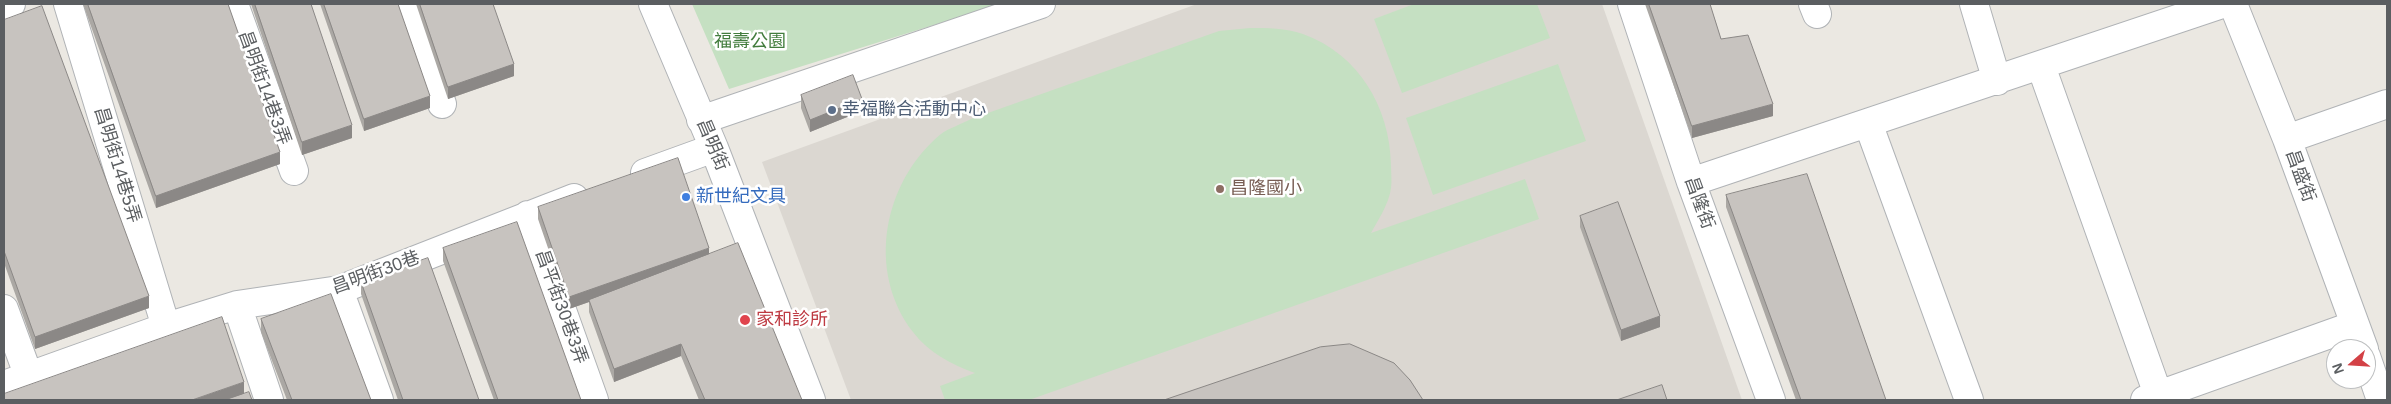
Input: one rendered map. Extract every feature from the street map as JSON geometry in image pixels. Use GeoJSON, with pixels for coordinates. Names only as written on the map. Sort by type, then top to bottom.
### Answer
{"type":"FeatureCollection","features":[{"type":"Feature","properties":{"kind":"street"},"geometry":{"type":"LineString","coordinates":[[4,6],[11,4]]}},
{"type":"Feature","properties":{"kind":"street","name":"昌明街14巷5弄"},"geometry":{"type":"LineString","coordinates":[[68,4],[166,327]]}},
{"type":"Feature","properties":{"kind":"street","name":"昌明街14巷3弄"},"geometry":{"type":"LineString","coordinates":[[234,4],[294,171]]}},
{"type":"Feature","properties":{"kind":"street"},"geometry":{"type":"LineString","coordinates":[[407,4],[442,104]]}},
{"type":"Feature","properties":{"kind":"street","name":"昌明街"},"geometry":{"type":"LineString","coordinates":[[653,4],[714,148],[811,400]]}},
{"type":"Feature","properties":{"kind":"street"},"geometry":{"type":"LineString","coordinates":[[701,120],[1041,4]]}},
{"type":"Feature","properties":{"kind":"street","name":"昌隆街"},"geometry":{"type":"LineString","coordinates":[[1632,4],[1690,182],[1771,400]]}},
{"type":"Feature","properties":{"kind":"street"},"geometry":{"type":"LineString","coordinates":[[1974,4],[1997,81]]}},
{"type":"Feature","properties":{"kind":"street"},"geometry":{"type":"LineString","coordinates":[[1690,182],[1997,81],[2222,4]]}},
{"type":"Feature","properties":{"kind":"street","name":"昌盛街"},"geometry":{"type":"LineString","coordinates":[[2233,4],[2286,139],[2359,337]]}},
{"type":"Feature","properties":{"kind":"street"},"geometry":{"type":"LineString","coordinates":[[2040,66],[2154,399],[2359,337]]}},
{"type":"Feature","properties":{"kind":"street"},"geometry":{"type":"LineString","coordinates":[[2286,139],[2387,104]]}},
{"type":"Feature","properties":{"kind":"street"},"geometry":{"type":"LineString","coordinates":[[1868,123],[1970,400]]}},
{"type":"Feature","properties":{"kind":"street"},"geometry":{"type":"LineString","coordinates":[[621,181],[714,148]]}},
{"type":"Feature","properties":{"kind":"street","name":"昌明街30巷"},"geometry":{"type":"LineString","coordinates":[[16,381],[166,327],[237,306],[338,290],[528,214],[593,191]]}},
{"type":"Feature","properties":{"kind":"street","name":"昌平街30巷3弄"},"geometry":{"type":"LineString","coordinates":[[528,214],[594,400]]}},
{"type":"Feature","properties":{"kind":"street"},"geometry":{"type":"LineString","coordinates":[[338,290],[379,400]]}},
{"type":"Feature","properties":{"kind":"street"},"geometry":{"type":"LineString","coordinates":[[237,306],[269,400]]}},
{"type":"Feature","properties":{"kind":"street"},"geometry":{"type":"LineString","coordinates":[[4,309],[16,381]]}},
{"type":"Feature","properties":{"kind":"street"},"geometry":{"type":"LineString","coordinates":[[2376,385],[2381,400]]}},
{"type":"Feature","properties":{"kind":"shaded area","name":"昌隆國小"},"geometry":{"type":"Polygon","coordinates":[[[1197,4],[1602,4],[1742,400],[851,400],[762,162],[1197,4]]]}},
{"type":"Feature","properties":{"kind":"green space","name":"福壽公園"},"geometry":{"type":"Polygon","coordinates":[[[692,4],[1001,4],[729,89],[692,4]]]}},
{"type":"Feature","properties":{"kind":"green space"},"geometry":{"type":"Polygon","coordinates":[[[1414,4],[1537,4],[1550,38],[1402,93],[1374,19],[1414,4]]]}},
{"type":"Feature","properties":{"kind":"green space"},"geometry":{"type":"Polygon","coordinates":[[[1250,28],[1290,31],[1303,34],[1323,43],[1355,69],[1368,86],[1385,123],[1391,165],[1391,188],[1388,200],[1371,233],[1525,179],[1539,219],[1029,400],[945,400],[940,386],[975,373],[933,352],[913,332],[898,308],[889,282],[886,255],[888,228],[894,202],[906,177],[921,154],[941,134],[971,119],[1219,31],[1250,28]]]}},
{"type":"Feature","properties":{"kind":"green space"},"geometry":{"type":"Polygon","coordinates":[[[1558,64],[1586,141],[1433,195],[1406,118],[1558,64]]]}},
{"type":"Feature","properties":{"kind":"building"},"geometry":{"type":"Polygon","coordinates":[[[88,4],[228,4],[280,152],[156,196],[88,4]]]}},
{"type":"Feature","properties":{"kind":"building"},"geometry":{"type":"Polygon","coordinates":[[[255,4],[311,4],[352,125],[302,142],[255,4]]]}},
{"type":"Feature","properties":{"kind":"building"},"geometry":{"type":"Polygon","coordinates":[[[324,4],[398,4],[430,96],[364,119],[324,4]]]}},
{"type":"Feature","properties":{"kind":"building"},"geometry":{"type":"Polygon","coordinates":[[[420,4],[493,4],[514,64],[448,87],[420,4]]]}},
{"type":"Feature","properties":{"kind":"building"},"geometry":{"type":"Polygon","coordinates":[[[1649,4],[1710,4],[1721,39],[1748,35],[1773,104],[1692,126],[1649,4]]]}},
{"type":"Feature","properties":{"kind":"building"},"geometry":{"type":"Polygon","coordinates":[[[42,6],[149,296],[35,337],[4,251],[4,20],[42,6]]]}},
{"type":"Feature","properties":{"kind":"building"},"geometry":{"type":"Polygon","coordinates":[[[853,75],[862,99],[810,120],[801,95],[853,75]]]}},
{"type":"Feature","properties":{"kind":"building"},"geometry":{"type":"Polygon","coordinates":[[[678,158],[709,248],[569,297],[538,207],[678,158]]]}},
{"type":"Feature","properties":{"kind":"building"},"geometry":{"type":"Polygon","coordinates":[[[1807,174],[1886,400],[1801,400],[1726,195],[1807,174]]]}},
{"type":"Feature","properties":{"kind":"building"},"geometry":{"type":"Polygon","coordinates":[[[1618,202],[1660,316],[1621,330],[1580,216],[1618,202]]]}},
{"type":"Feature","properties":{"kind":"building"},"geometry":{"type":"Polygon","coordinates":[[[517,222],[581,400],[498,400],[443,248],[517,222]]]}},
{"type":"Feature","properties":{"kind":"building"},"geometry":{"type":"Polygon","coordinates":[[[738,243],[802,400],[705,400],[681,344],[614,369],[589,300],[738,243]]]}},
{"type":"Feature","properties":{"kind":"building"},"geometry":{"type":"Polygon","coordinates":[[[428,258],[479,400],[403,400],[361,282],[428,258]]]}},
{"type":"Feature","properties":{"kind":"building"},"geometry":{"type":"Polygon","coordinates":[[[331,294],[371,400],[292,400],[261,319],[331,294]]]}},
{"type":"Feature","properties":{"kind":"building"},"geometry":{"type":"Polygon","coordinates":[[[222,317],[244,382],[192,400],[4,400],[4,394],[222,317]]]}},
{"type":"Feature","properties":{"kind":"building"},"geometry":{"type":"Polygon","coordinates":[[[1350,344],[1394,363],[1410,380],[1423,400],[1164,400],[1320,347],[1350,344]]]}},
{"type":"Feature","properties":{"kind":"building"},"geometry":{"type":"Polygon","coordinates":[[[1662,385],[1667,400],[1617,400],[1662,385]]]}},
{"type":"Feature","properties":{"kind":"building"},"geometry":{"type":"Polygon","coordinates":[[[249,392],[252,400],[225,400],[249,392]]]}},
{"type":"Feature","properties":{"kind":"place","name":"幸福聯合活動中心"},"geometry":{"type":"Point","coordinates":[832,110]}},
{"type":"Feature","properties":{"kind":"place","name":"昌隆國小"},"geometry":{"type":"Point","coordinates":[1220,189]}},
{"type":"Feature","properties":{"kind":"place","name":"新世紀文具"},"geometry":{"type":"Point","coordinates":[686,197]}},
{"type":"Feature","properties":{"kind":"place","name":"家和診所"},"geometry":{"type":"Point","coordinates":[745,320]}}]}
